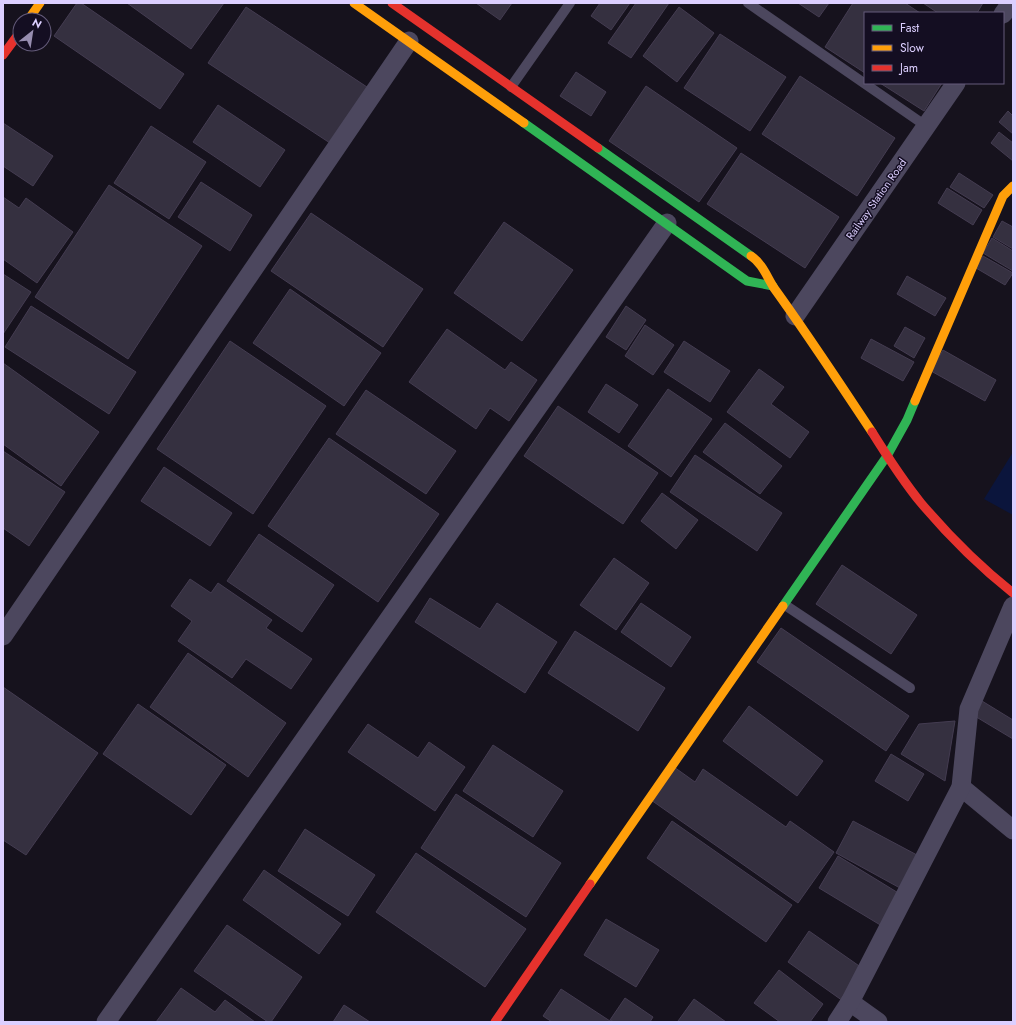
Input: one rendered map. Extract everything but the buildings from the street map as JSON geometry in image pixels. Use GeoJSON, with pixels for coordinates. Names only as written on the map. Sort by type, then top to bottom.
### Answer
{"type":"FeatureCollection","features":[{"type":"Feature","properties":{"kind":"main road"},"geometry":{"type":"LineString","coordinates":[[34,12],[40,3]]}},
{"type":"Feature","properties":{"kind":"main road"},"geometry":{"type":"LineString","coordinates":[[354,3],[747,281],[773,286]]}},
{"type":"Feature","properties":{"kind":"main road"},"geometry":{"type":"LineString","coordinates":[[392,3],[756,259],[887,456],[920,502],[965,552],[990,575],[1013,593]]}},
{"type":"Feature","properties":{"kind":"main road"},"geometry":{"type":"LineString","coordinates":[[3,55],[12,43]]}},
{"type":"Feature","properties":{"kind":"main road"},"geometry":{"type":"LineString","coordinates":[[495,1022],[887,456],[907,420],[1003,196],[1013,186]]}},
{"type":"Feature","properties":{"kind":"street"},"geometry":{"type":"LineString","coordinates":[[1004,13],[1011,3]]}},
{"type":"Feature","properties":{"kind":"street"},"geometry":{"type":"LineString","coordinates":[[3,636],[409,41]]}},
{"type":"Feature","properties":{"kind":"street","name":"Railway Station Road"},"geometry":{"type":"LineString","coordinates":[[795,316],[955,84]]}},
{"type":"Feature","properties":{"kind":"street"},"geometry":{"type":"LineString","coordinates":[[106,1022],[667,223]]}},
{"type":"Feature","properties":{"kind":"street"},"geometry":{"type":"LineString","coordinates":[[837,1022],[850,1002],[961,786],[969,709],[1013,606]]}},
{"type":"Feature","properties":{"kind":"street"},"geometry":{"type":"LineString","coordinates":[[961,786],[1013,830]]}},
{"type":"Feature","properties":{"kind":"street"},"geometry":{"type":"LineString","coordinates":[[850,1002],[878,1022]]}},
{"type":"Feature","properties":{"kind":"lane"},"geometry":{"type":"LineString","coordinates":[[511,87],[570,3]]}},
{"type":"Feature","properties":{"kind":"lane"},"geometry":{"type":"LineString","coordinates":[[748,3],[864,83]]}},
{"type":"Feature","properties":{"kind":"lane"},"geometry":{"type":"LineString","coordinates":[[865,84],[926,126]]}},
{"type":"Feature","properties":{"kind":"lane"},"geometry":{"type":"LineString","coordinates":[[785,605],[910,688]]}},
{"type":"Feature","properties":{"kind":"water"},"geometry":{"type":"Polygon","coordinates":[[[1013,452],[1013,515],[984,499],[1013,452]]]}},
{"type":"Feature","properties":{"kind":"traffic: fast"},"geometry":{"type":"LineString","coordinates":[[524,123],[747,281],[773,286]]}},
{"type":"Feature","properties":{"kind":"traffic: fast"},"geometry":{"type":"LineString","coordinates":[[598,148],[751,256]]}},
{"type":"Feature","properties":{"kind":"traffic: fast"},"geometry":{"type":"LineString","coordinates":[[783,606],[887,456],[907,420],[915,401]]}},
{"type":"Feature","properties":{"kind":"traffic: slow"},"geometry":{"type":"LineString","coordinates":[[34,12],[40,3]]}},
{"type":"Feature","properties":{"kind":"traffic: slow"},"geometry":{"type":"LineString","coordinates":[[354,3],[524,123]]}},
{"type":"Feature","properties":{"kind":"traffic: slow"},"geometry":{"type":"LineString","coordinates":[[915,401],[1003,196],[1013,186]]}},
{"type":"Feature","properties":{"kind":"traffic: slow"},"geometry":{"type":"LineString","coordinates":[[751,256],[761,266],[774,288],[872,432]]}},
{"type":"Feature","properties":{"kind":"traffic: slow"},"geometry":{"type":"LineString","coordinates":[[590,884],[783,606]]}},
{"type":"Feature","properties":{"kind":"traffic: jam"},"geometry":{"type":"LineString","coordinates":[[392,3],[598,148]]}},
{"type":"Feature","properties":{"kind":"traffic: jam"},"geometry":{"type":"LineString","coordinates":[[3,55],[12,43]]}},
{"type":"Feature","properties":{"kind":"traffic: jam"},"geometry":{"type":"LineString","coordinates":[[872,432],[914,495],[953,539],[1000,583],[1013,593]]}},
{"type":"Feature","properties":{"kind":"traffic: jam"},"geometry":{"type":"LineString","coordinates":[[495,1022],[590,884]]}}]}
